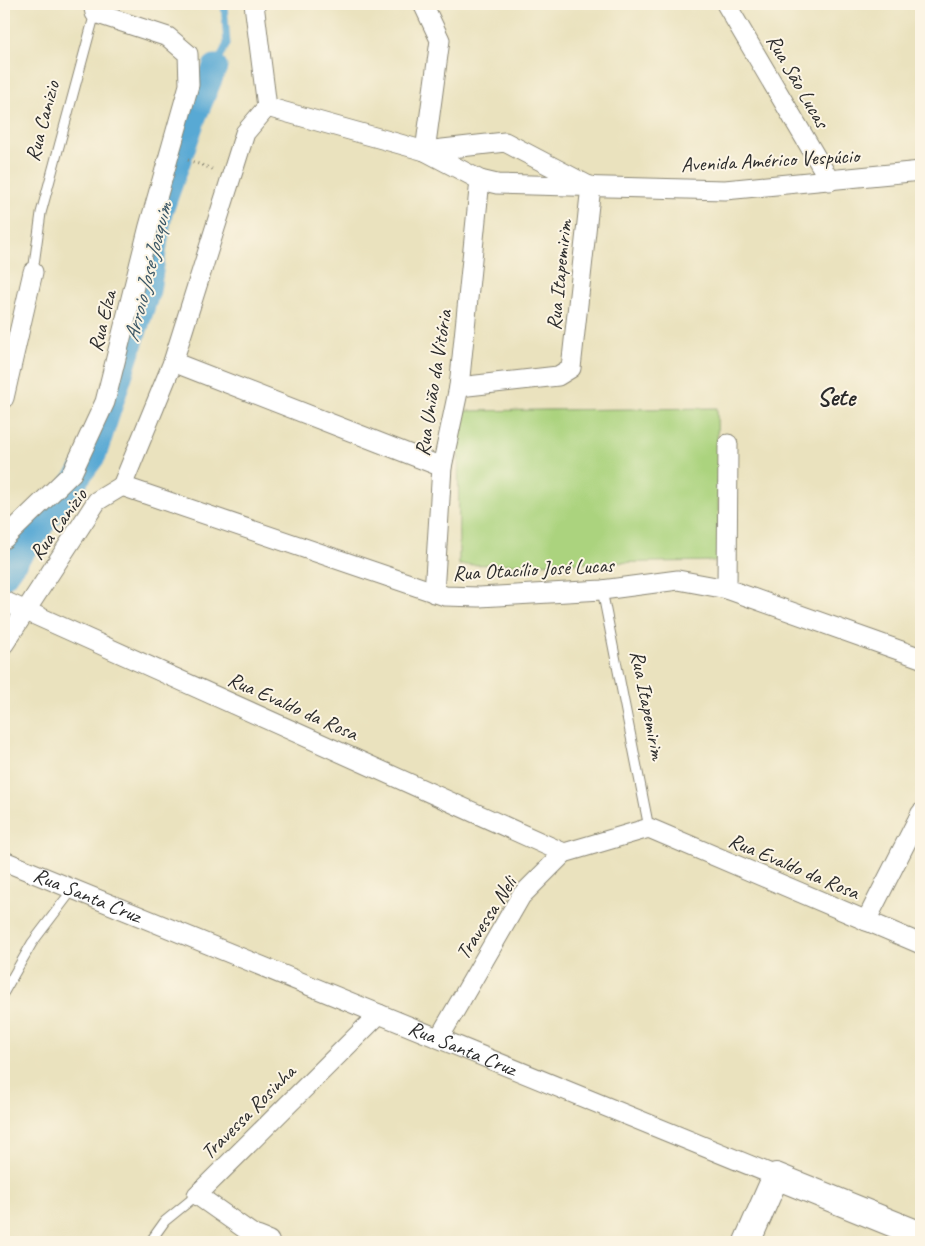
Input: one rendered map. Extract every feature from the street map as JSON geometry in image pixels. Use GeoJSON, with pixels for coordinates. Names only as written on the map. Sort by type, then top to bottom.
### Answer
{"type":"FeatureCollection","features":[{"type":"Feature","properties":{"kind":"main road","name":"Rua Santa Cruz"},"geometry":{"type":"LineString","coordinates":[[776,1176],[921,1235]]}},
{"type":"Feature","properties":{"kind":"main road"},"geometry":{"type":"LineString","coordinates":[[747,1242],[776,1176]]}},
{"type":"Feature","properties":{"kind":"street"},"geometry":{"type":"LineString","coordinates":[[122,486],[173,362],[245,133],[267,107],[254,4]]}},
{"type":"Feature","properties":{"kind":"street"},"geometry":{"type":"LineString","coordinates":[[423,4],[440,40],[425,151]]}},
{"type":"Feature","properties":{"kind":"street","name":"Rua São Lucas"},"geometry":{"type":"LineString","coordinates":[[726,4],[830,181]]}},
{"type":"Feature","properties":{"kind":"street","name":"Rua Elza"},"geometry":{"type":"LineString","coordinates":[[4,539],[72,473],[104,402],[149,226],[189,85],[188,54],[168,37],[94,8]]}},
{"type":"Feature","properties":{"kind":"street","name":"Avenida Américo Vespúcio"},"geometry":{"type":"LineString","coordinates":[[267,107],[425,151],[480,180],[497,184],[725,190],[921,171]]}},
{"type":"Feature","properties":{"kind":"street","name":"Avenida Américo Vespúcio"},"geometry":{"type":"LineString","coordinates":[[425,151],[505,142],[591,186]]}},
{"type":"Feature","properties":{"kind":"street","name":"Rua União da Vitória"},"geometry":{"type":"LineString","coordinates":[[434,593],[442,468],[460,387],[480,180]]}},
{"type":"Feature","properties":{"kind":"street","name":"Rua Itapemirim"},"geometry":{"type":"LineString","coordinates":[[460,387],[558,376],[571,368],[591,186]]}},
{"type":"Feature","properties":{"kind":"street","name":"Rua Canizio"},"geometry":{"type":"LineString","coordinates":[[4,398],[33,272]]}},
{"type":"Feature","properties":{"kind":"street"},"geometry":{"type":"LineString","coordinates":[[173,362],[442,468]]}},
{"type":"Feature","properties":{"kind":"street"},"geometry":{"type":"LineString","coordinates":[[727,589],[728,444]]}},
{"type":"Feature","properties":{"kind":"street","name":"Rua Canizio"},"geometry":{"type":"LineString","coordinates":[[4,644],[16,606],[98,501],[122,486]]}},
{"type":"Feature","properties":{"kind":"street","name":"Rua Otacílio José Lucas"},"geometry":{"type":"LineString","coordinates":[[122,486],[444,596],[479,597],[602,590],[678,580],[727,589],[921,658]]}},
{"type":"Feature","properties":{"kind":"street","name":"Rua Evaldo da Rosa"},"geometry":{"type":"LineString","coordinates":[[16,606],[564,852]]}},
{"type":"Feature","properties":{"kind":"street"},"geometry":{"type":"LineString","coordinates":[[866,921],[921,813]]}},
{"type":"Feature","properties":{"kind":"street","name":"Rua Evaldo da Rosa"},"geometry":{"type":"LineString","coordinates":[[649,828],[921,944]]}},
{"type":"Feature","properties":{"kind":"street","name":"Travessa Neli"},"geometry":{"type":"LineString","coordinates":[[439,1038],[521,896],[564,852],[649,828]]}},
{"type":"Feature","properties":{"kind":"street","name":"Rua Santa Cruz"},"geometry":{"type":"LineString","coordinates":[[4,861],[776,1176]]}},
{"type":"Feature","properties":{"kind":"street","name":"Travessa Rosinha"},"geometry":{"type":"LineString","coordinates":[[197,1195],[379,1014]]}},
{"type":"Feature","properties":{"kind":"street"},"geometry":{"type":"LineString","coordinates":[[197,1195],[260,1241]]}},
{"type":"Feature","properties":{"kind":"lane","name":"Rua Canizio"},"geometry":{"type":"LineString","coordinates":[[33,272],[41,213],[94,8]]}},
{"type":"Feature","properties":{"kind":"lane","name":"Rua Itapemirim"},"geometry":{"type":"LineString","coordinates":[[602,590],[649,828]]}},
{"type":"Feature","properties":{"kind":"lane"},"geometry":{"type":"LineString","coordinates":[[4,992],[32,943],[74,888]]}},
{"type":"Feature","properties":{"kind":"lane","name":"Travessa Rosinha"},"geometry":{"type":"LineString","coordinates":[[150,1242],[165,1221],[197,1195]]}},
{"type":"Feature","properties":{"kind":"path"},"geometry":{"type":"LineString","coordinates":[[186,159],[210,168]]}},
{"type":"Feature","properties":{"kind":"green space"},"geometry":{"type":"Polygon","coordinates":[[[717,408],[719,561],[459,565],[458,411],[717,408]]]}},
{"type":"Feature","properties":{"kind":"waterway","name":"Arroio José Joaquim"},"geometry":{"type":"LineString","coordinates":[[215,67],[227,44],[224,4]]}},
{"type":"Feature","properties":{"kind":"waterway","name":"Arroio José Joaquim"},"geometry":{"type":"LineString","coordinates":[[4,576],[94,455],[148,290],[160,213],[194,117],[215,67]]}},
{"type":"Feature","properties":{"kind":"district","name":"Sete"},"geometry":{"type":"Point","coordinates":[836,396]}}]}
